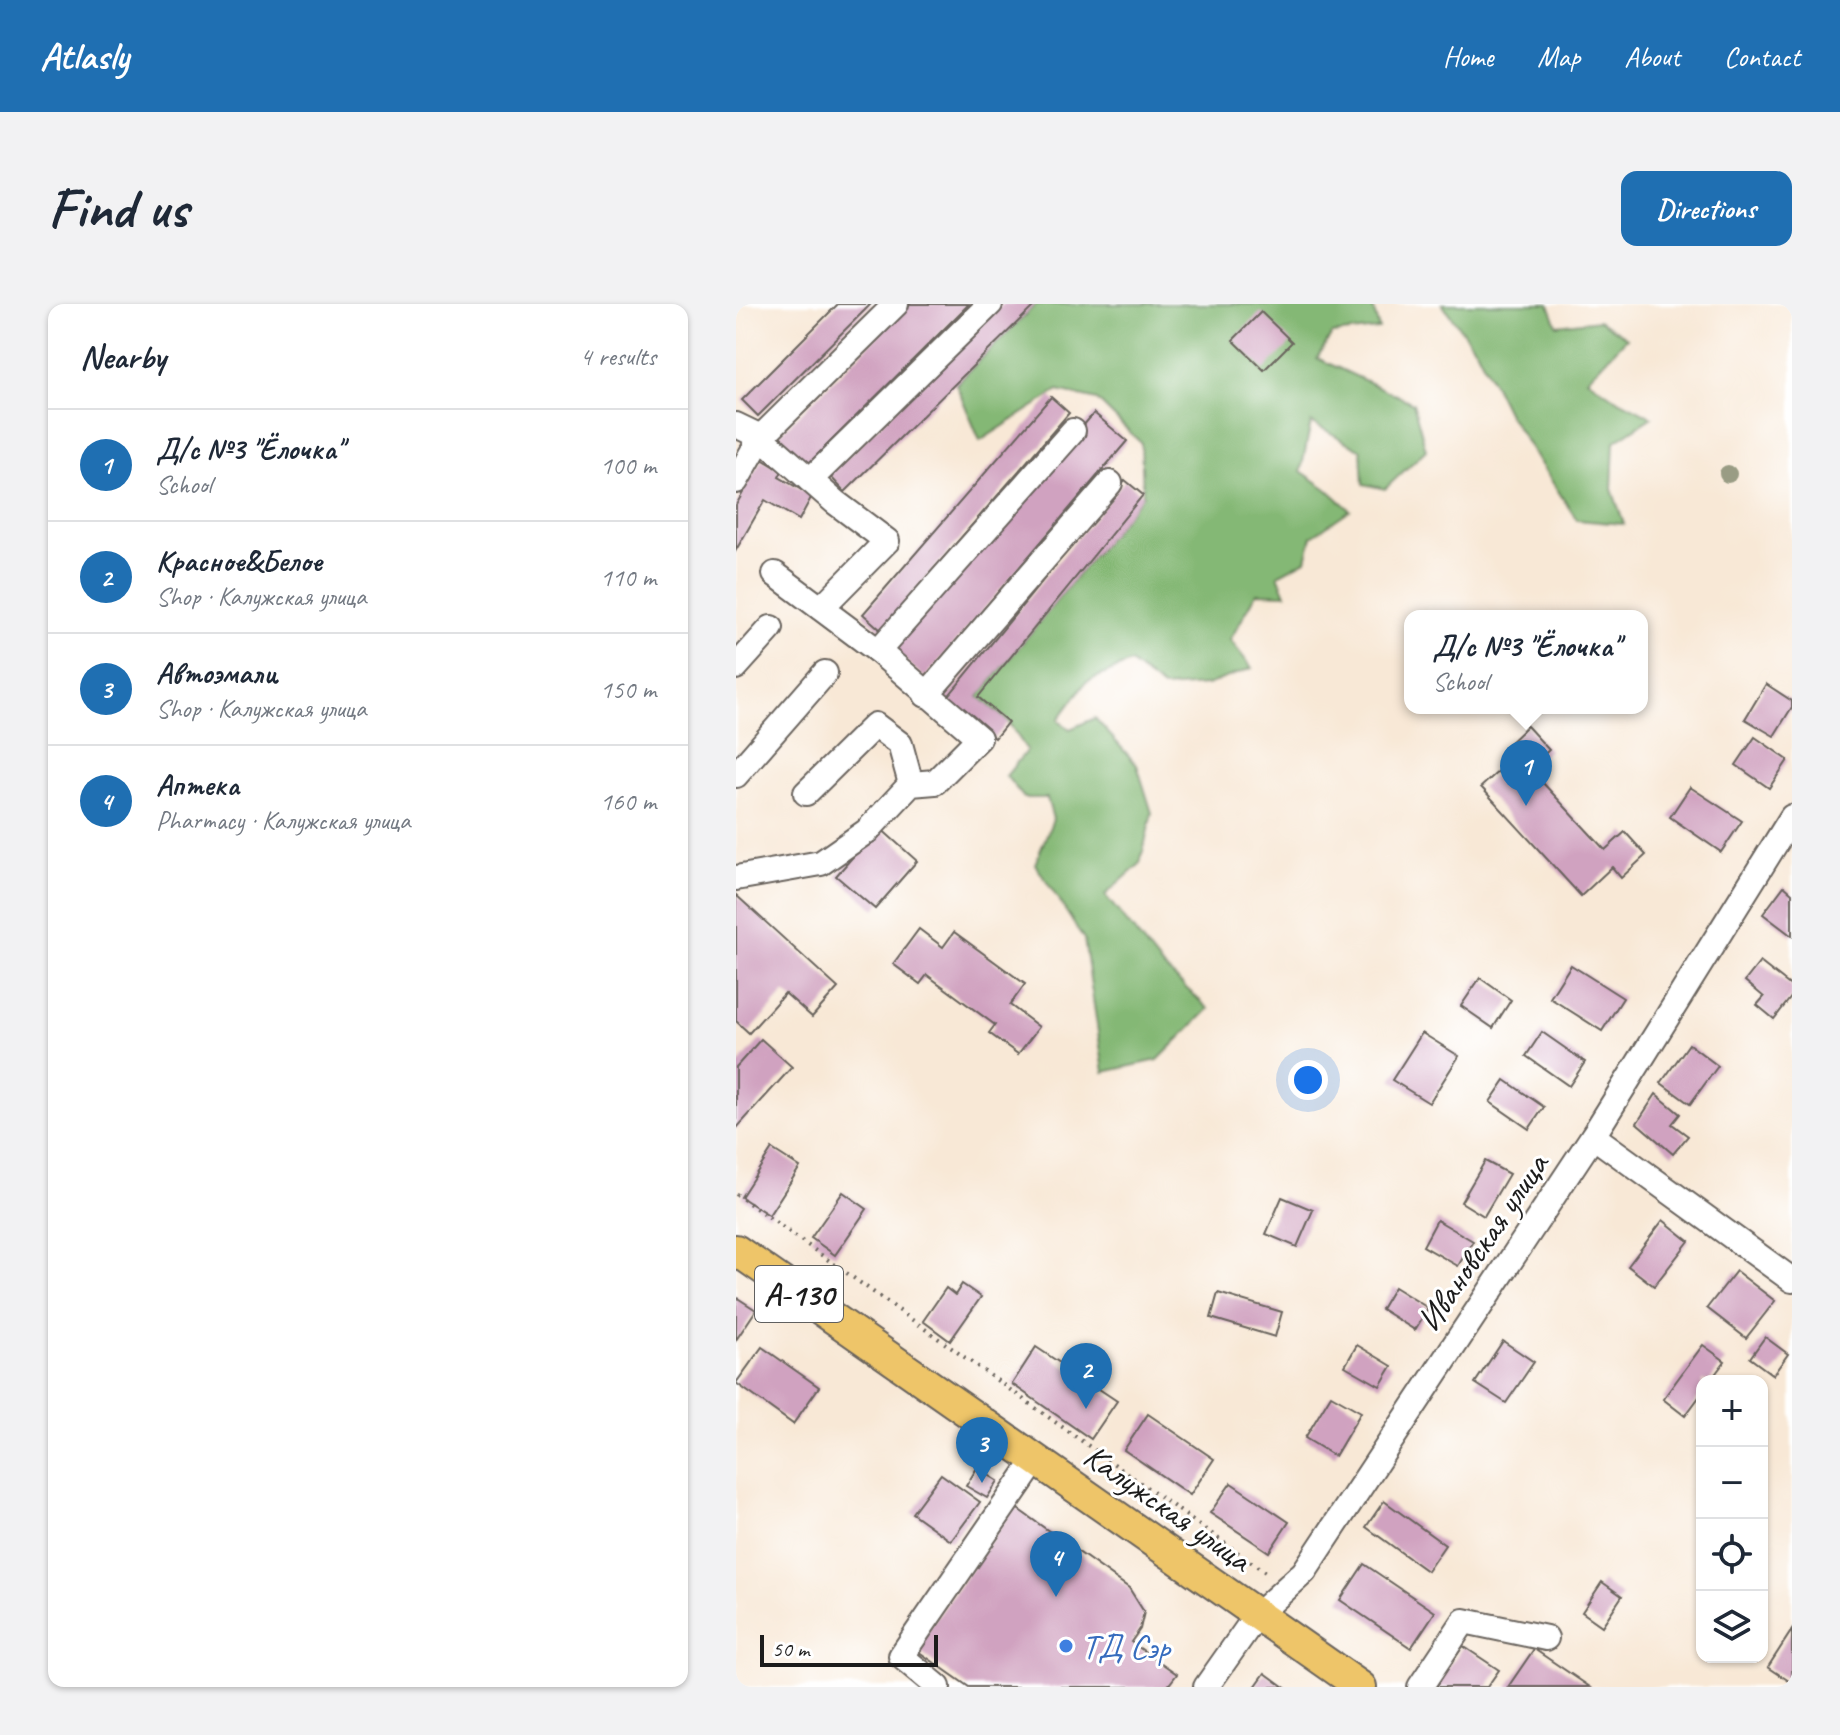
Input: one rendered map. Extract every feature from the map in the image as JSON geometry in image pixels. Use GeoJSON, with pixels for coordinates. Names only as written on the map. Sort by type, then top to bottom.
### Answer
{"type":"FeatureCollection","features":[{"type":"Feature","properties":{"kind":"main road","name":"Калужская улица"},"geometry":{"type":"LineString","coordinates":[[736,1250],[1361,1687]]}},
{"type":"Feature","properties":{"kind":"street"},"geometry":{"type":"LineString","coordinates":[[736,481],[761,437],[896,304]]}},
{"type":"Feature","properties":{"kind":"street"},"geometry":{"type":"LineString","coordinates":[[810,480],[990,304]]}},
{"type":"Feature","properties":{"kind":"street"},"geometry":{"type":"LineString","coordinates":[[736,425],[761,437],[887,541],[821,608]]}},
{"type":"Feature","properties":{"kind":"street"},"geometry":{"type":"LineString","coordinates":[[878,651],[1073,431]]}},
{"type":"Feature","properties":{"kind":"street"},"geometry":{"type":"LineString","coordinates":[[926,695],[1110,483]]}},
{"type":"Feature","properties":{"kind":"street"},"geometry":{"type":"LineString","coordinates":[[736,878],[821,863],[867,831],[911,784],[935,782],[979,738],[878,651],[775,574]]}},
{"type":"Feature","properties":{"kind":"street"},"geometry":{"type":"LineString","coordinates":[[736,667],[771,628]]}},
{"type":"Feature","properties":{"kind":"street"},"geometry":{"type":"LineString","coordinates":[[736,775],[825,673]]}},
{"type":"Feature","properties":{"kind":"street"},"geometry":{"type":"LineString","coordinates":[[806,793],[875,725],[900,744],[911,784]]}},
{"type":"Feature","properties":{"kind":"street","name":"Ивановская улица"},"geometry":{"type":"LineString","coordinates":[[1206,1687],[1256,1616],[1304,1572],[1593,1136],[1792,817]]}},
{"type":"Feature","properties":{"kind":"street"},"geometry":{"type":"LineString","coordinates":[[1593,1136],[1792,1280]]}},
{"type":"Feature","properties":{"kind":"street"},"geometry":{"type":"LineString","coordinates":[[938,1687],[901,1656],[1035,1461]]}},
{"type":"Feature","properties":{"kind":"street"},"geometry":{"type":"LineString","coordinates":[[1420,1687],[1464,1621],[1546,1638]]}},
{"type":"Feature","properties":{"kind":"path"},"geometry":{"type":"LineString","coordinates":[[736,1194],[1287,1587]]}},
{"type":"Feature","properties":{"kind":"green space"},"geometry":{"type":"Polygon","coordinates":[[[1036,304],[1372,304],[1379,329],[1332,334],[1317,358],[1413,403],[1426,450],[1385,489],[1363,484],[1361,450],[1311,422],[1301,471],[1350,510],[1312,536],[1306,560],[1278,575],[1286,594],[1257,593],[1230,640],[1252,668],[1207,685],[1163,688],[1130,663],[1086,682],[1058,720],[1070,729],[1095,718],[1137,765],[1152,813],[1140,864],[1105,895],[1161,965],[1209,1009],[1158,1060],[1104,1072],[1084,939],[1035,864],[1053,819],[1047,798],[1024,798],[1006,776],[1027,750],[1008,722],[978,697],[1143,495],[1141,443],[1097,400],[1058,391],[980,441],[956,384],[1036,304]]]}},
{"type":"Feature","properties":{"kind":"green space"},"geometry":{"type":"Polygon","coordinates":[[[1442,304],[1549,304],[1557,325],[1599,320],[1627,338],[1587,379],[1613,397],[1652,417],[1614,442],[1612,489],[1624,524],[1577,520],[1508,414],[1477,351],[1442,304]]]}},
{"type":"Feature","properties":{"kind":"building"},"geometry":{"type":"Polygon","coordinates":[[[838,304],[871,304],[758,416],[742,400],[838,304]]]}},
{"type":"Feature","properties":{"kind":"building"},"geometry":{"type":"Polygon","coordinates":[[[910,304],[969,304],[808,464],[779,435],[910,304]]]}},
{"type":"Feature","properties":{"kind":"building"},"geometry":{"type":"Polygon","coordinates":[[[1003,304],[1036,304],[845,492],[829,475],[1003,304]]]}},
{"type":"Feature","properties":{"kind":"building"},"geometry":{"type":"Polygon","coordinates":[[[1261,312],[1292,342],[1264,370],[1233,340],[1261,312]]]}},
{"type":"Feature","properties":{"kind":"building"},"geometry":{"type":"Polygon","coordinates":[[[1051,397],[1069,413],[881,630],[863,614],[1051,397]]]}},
{"type":"Feature","properties":{"kind":"building"},"geometry":{"type":"Polygon","coordinates":[[[1094,413],[1127,441],[925,678],[893,650],[1094,413]]]}},
{"type":"Feature","properties":{"kind":"building"},"geometry":{"type":"Polygon","coordinates":[[[762,459],[782,471],[779,477],[812,496],[799,520],[765,500],[736,550],[736,505],[762,459]]]}},
{"type":"Feature","properties":{"kind":"building"},"geometry":{"type":"Polygon","coordinates":[[[1125,480],[1143,495],[978,697],[1008,722],[995,738],[946,699],[1125,480]]]}},
{"type":"Feature","properties":{"kind":"building"},"geometry":{"type":"Polygon","coordinates":[[[1766,684],[1792,701],[1792,707],[1774,736],[1745,719],[1766,684]]]}},
{"type":"Feature","properties":{"kind":"building"},"geometry":{"type":"Polygon","coordinates":[[[1527,726],[1549,750],[1529,768],[1605,850],[1625,832],[1646,855],[1621,878],[1612,867],[1581,896],[1481,787],[1512,759],[1503,749],[1527,726]]]}},
{"type":"Feature","properties":{"kind":"building"},"geometry":{"type":"Polygon","coordinates":[[[1755,737],[1788,760],[1769,788],[1736,765],[1755,737]]]}},
{"type":"Feature","properties":{"kind":"building"},"geometry":{"type":"Polygon","coordinates":[[[1690,787],[1742,821],[1721,852],[1670,817],[1690,787]]]}},
{"type":"Feature","properties":{"kind":"building"},"geometry":{"type":"Polygon","coordinates":[[[879,827],[917,861],[875,909],[836,876],[879,827]]]}},
{"type":"Feature","properties":{"kind":"building"},"geometry":{"type":"Polygon","coordinates":[[[1784,886],[1792,893],[1792,936],[1763,914],[1784,886]]]}},
{"type":"Feature","properties":{"kind":"building"},"geometry":{"type":"Polygon","coordinates":[[[736,895],[838,988],[812,1017],[785,993],[749,1033],[736,1021],[736,895]]]}},
{"type":"Feature","properties":{"kind":"building"},"geometry":{"type":"Polygon","coordinates":[[[919,929],[943,947],[954,932],[1025,984],[1010,1005],[1039,1027],[1018,1054],[989,1033],[995,1025],[927,975],[920,984],[893,964],[919,929]]]}},
{"type":"Feature","properties":{"kind":"building"},"geometry":{"type":"Polygon","coordinates":[[[1760,962],[1792,987],[1792,996],[1774,1019],[1757,1005],[1764,997],[1745,981],[1760,962]]]}},
{"type":"Feature","properties":{"kind":"building"},"geometry":{"type":"Polygon","coordinates":[[[1571,965],[1623,998],[1602,1031],[1550,998],[1571,965]]]}},
{"type":"Feature","properties":{"kind":"building"},"geometry":{"type":"Polygon","coordinates":[[[1480,978],[1511,1000],[1493,1028],[1461,1006],[1480,978]]]}},
{"type":"Feature","properties":{"kind":"building"},"geometry":{"type":"Polygon","coordinates":[[[1542,1032],[1585,1062],[1569,1086],[1526,1056],[1542,1032]]]}},
{"type":"Feature","properties":{"kind":"building"},"geometry":{"type":"Polygon","coordinates":[[[1422,1033],[1459,1056],[1429,1103],[1392,1080],[1422,1033]]]}},
{"type":"Feature","properties":{"kind":"building"},"geometry":{"type":"Polygon","coordinates":[[[761,1039],[792,1067],[736,1129],[736,1067],[761,1039]]]}},
{"type":"Feature","properties":{"kind":"building"},"geometry":{"type":"Polygon","coordinates":[[[1689,1044],[1718,1066],[1690,1104],[1661,1083],[1689,1044]]]}},
{"type":"Feature","properties":{"kind":"building"},"geometry":{"type":"Polygon","coordinates":[[[1505,1080],[1544,1107],[1529,1129],[1490,1102],[1505,1080]]]}},
{"type":"Feature","properties":{"kind":"building"},"geometry":{"type":"Polygon","coordinates":[[[1656,1094],[1680,1114],[1672,1124],[1688,1136],[1673,1154],[1637,1123],[1656,1094]]]}},
{"type":"Feature","properties":{"kind":"building"},"geometry":{"type":"Polygon","coordinates":[[[772,1149],[800,1167],[769,1215],[741,1197],[772,1149]]]}},
{"type":"Feature","properties":{"kind":"building"},"geometry":{"type":"Polygon","coordinates":[[[1485,1161],[1509,1174],[1484,1216],[1461,1202],[1485,1161]]]}},
{"type":"Feature","properties":{"kind":"building"},"geometry":{"type":"Polygon","coordinates":[[[843,1192],[867,1209],[835,1255],[811,1238],[843,1192]]]}},
{"type":"Feature","properties":{"kind":"building"},"geometry":{"type":"Polygon","coordinates":[[[1282,1197],[1313,1210],[1297,1247],[1266,1234],[1282,1197]]]}},
{"type":"Feature","properties":{"kind":"building"},"geometry":{"type":"Polygon","coordinates":[[[1437,1220],[1473,1241],[1458,1266],[1423,1246],[1437,1220]]]}},
{"type":"Feature","properties":{"kind":"building"},"geometry":{"type":"Polygon","coordinates":[[[1663,1220],[1689,1241],[1654,1286],[1628,1266],[1663,1220]]]}},
{"type":"Feature","properties":{"kind":"building"},"geometry":{"type":"Polygon","coordinates":[[[1736,1271],[1775,1301],[1746,1338],[1707,1308],[1736,1271]]]}},
{"type":"Feature","properties":{"kind":"building"},"geometry":{"type":"Polygon","coordinates":[[[962,1284],[981,1297],[950,1341],[923,1321],[946,1288],[955,1295],[962,1284]]]}},
{"type":"Feature","properties":{"kind":"building"},"geometry":{"type":"Polygon","coordinates":[[[1394,1287],[1428,1308],[1415,1330],[1381,1309],[1394,1287]]]}},
{"type":"Feature","properties":{"kind":"building"},"geometry":{"type":"Polygon","coordinates":[[[1218,1293],[1282,1312],[1275,1337],[1211,1318],[1218,1293]]]}},
{"type":"Feature","properties":{"kind":"building"},"geometry":{"type":"Polygon","coordinates":[[[736,1297],[756,1310],[736,1340],[736,1297]]]}},
{"type":"Feature","properties":{"kind":"building"},"geometry":{"type":"Polygon","coordinates":[[[1765,1337],[1788,1354],[1773,1375],[1750,1358],[1765,1337]]]}},
{"type":"Feature","properties":{"kind":"building"},"geometry":{"type":"Polygon","coordinates":[[[1503,1341],[1534,1362],[1506,1403],[1475,1383],[1503,1341]]]}},
{"type":"Feature","properties":{"kind":"building"},"geometry":{"type":"Polygon","coordinates":[[[1357,1345],[1392,1366],[1380,1386],[1345,1366],[1357,1345]]]}},
{"type":"Feature","properties":{"kind":"building"},"geometry":{"type":"Polygon","coordinates":[[[1703,1345],[1725,1361],[1714,1375],[1696,1375],[1696,1401],[1685,1416],[1663,1399],[1703,1345]]]}},
{"type":"Feature","properties":{"kind":"building"},"geometry":{"type":"Polygon","coordinates":[[[762,1347],[819,1387],[793,1424],[736,1383],[762,1347]]]}},
{"type":"Feature","properties":{"kind":"building"},"geometry":{"type":"Polygon","coordinates":[[[1036,1347],[1117,1401],[1091,1439],[1012,1384],[1036,1347]]]}},
{"type":"Feature","properties":{"kind":"building"},"geometry":{"type":"Polygon","coordinates":[[[1331,1395],[1361,1412],[1335,1456],[1305,1438],[1331,1395]]]}},
{"type":"Feature","properties":{"kind":"building"},"geometry":{"type":"Polygon","coordinates":[[[1148,1414],[1214,1459],[1190,1495],[1124,1450],[1148,1414]]]}},
{"type":"Feature","properties":{"kind":"building"},"geometry":{"type":"Polygon","coordinates":[[[977,1468],[998,1481],[987,1498],[966,1486],[977,1468]]]}},
{"type":"Feature","properties":{"kind":"building"},"geometry":{"type":"Polygon","coordinates":[[[941,1474],[980,1502],[951,1541],[912,1513],[941,1474]]]}},
{"type":"Feature","properties":{"kind":"building"},"geometry":{"type":"Polygon","coordinates":[[[1231,1483],[1289,1522],[1269,1552],[1210,1513],[1231,1483]]]}},
{"type":"Feature","properties":{"kind":"building"},"geometry":{"type":"Polygon","coordinates":[[[1384,1501],[1445,1545],[1427,1571],[1366,1527],[1384,1501]]]}},
{"type":"Feature","properties":{"kind":"building"},"geometry":{"type":"Polygon","coordinates":[[[1015,1507],[1129,1588],[1144,1612],[1140,1629],[1131,1642],[1177,1674],[1167,1687],[969,1687],[915,1649],[1015,1507]]]}},
{"type":"Feature","properties":{"kind":"building"},"geometry":{"type":"Polygon","coordinates":[[[1364,1564],[1435,1612],[1411,1648],[1340,1600],[1364,1564]]]}},
{"type":"Feature","properties":{"kind":"building"},"geometry":{"type":"Polygon","coordinates":[[[1602,1582],[1622,1596],[1602,1626],[1582,1612],[1602,1582]]]}},
{"type":"Feature","properties":{"kind":"building"},"geometry":{"type":"Polygon","coordinates":[[[1792,1630],[1792,1683],[1768,1667],[1792,1630]]]}},
{"type":"Feature","properties":{"kind":"building"},"geometry":{"type":"Polygon","coordinates":[[[1463,1646],[1499,1670],[1487,1687],[1436,1687],[1463,1646]]]}},
{"type":"Feature","properties":{"kind":"building"},"geometry":{"type":"Polygon","coordinates":[[[1534,1649],[1590,1687],[1508,1687],[1534,1649]]]}},
{"type":"Feature","properties":{"kind":"building"},"geometry":{"type":"Polygon","coordinates":[[[1265,1673],[1284,1687],[1255,1687],[1265,1673]]]}},
{"type":"Feature","properties":{"kind":"place","name":"Д/с №3 \"Ёлочка\""},"geometry":{"type":"Point","coordinates":[1526,806]}},
{"type":"Feature","properties":{"kind":"place","name":"Красное&Белое"},"geometry":{"type":"Point","coordinates":[1086,1409]}},
{"type":"Feature","properties":{"kind":"place","name":"Автоэмали"},"geometry":{"type":"Point","coordinates":[982,1483]}},
{"type":"Feature","properties":{"kind":"place","name":"Аптека"},"geometry":{"type":"Point","coordinates":[1056,1597]}},
{"type":"Feature","properties":{"kind":"place","name":"ТД Сэр"},"geometry":{"type":"Point","coordinates":[1066,1646]}}]}
